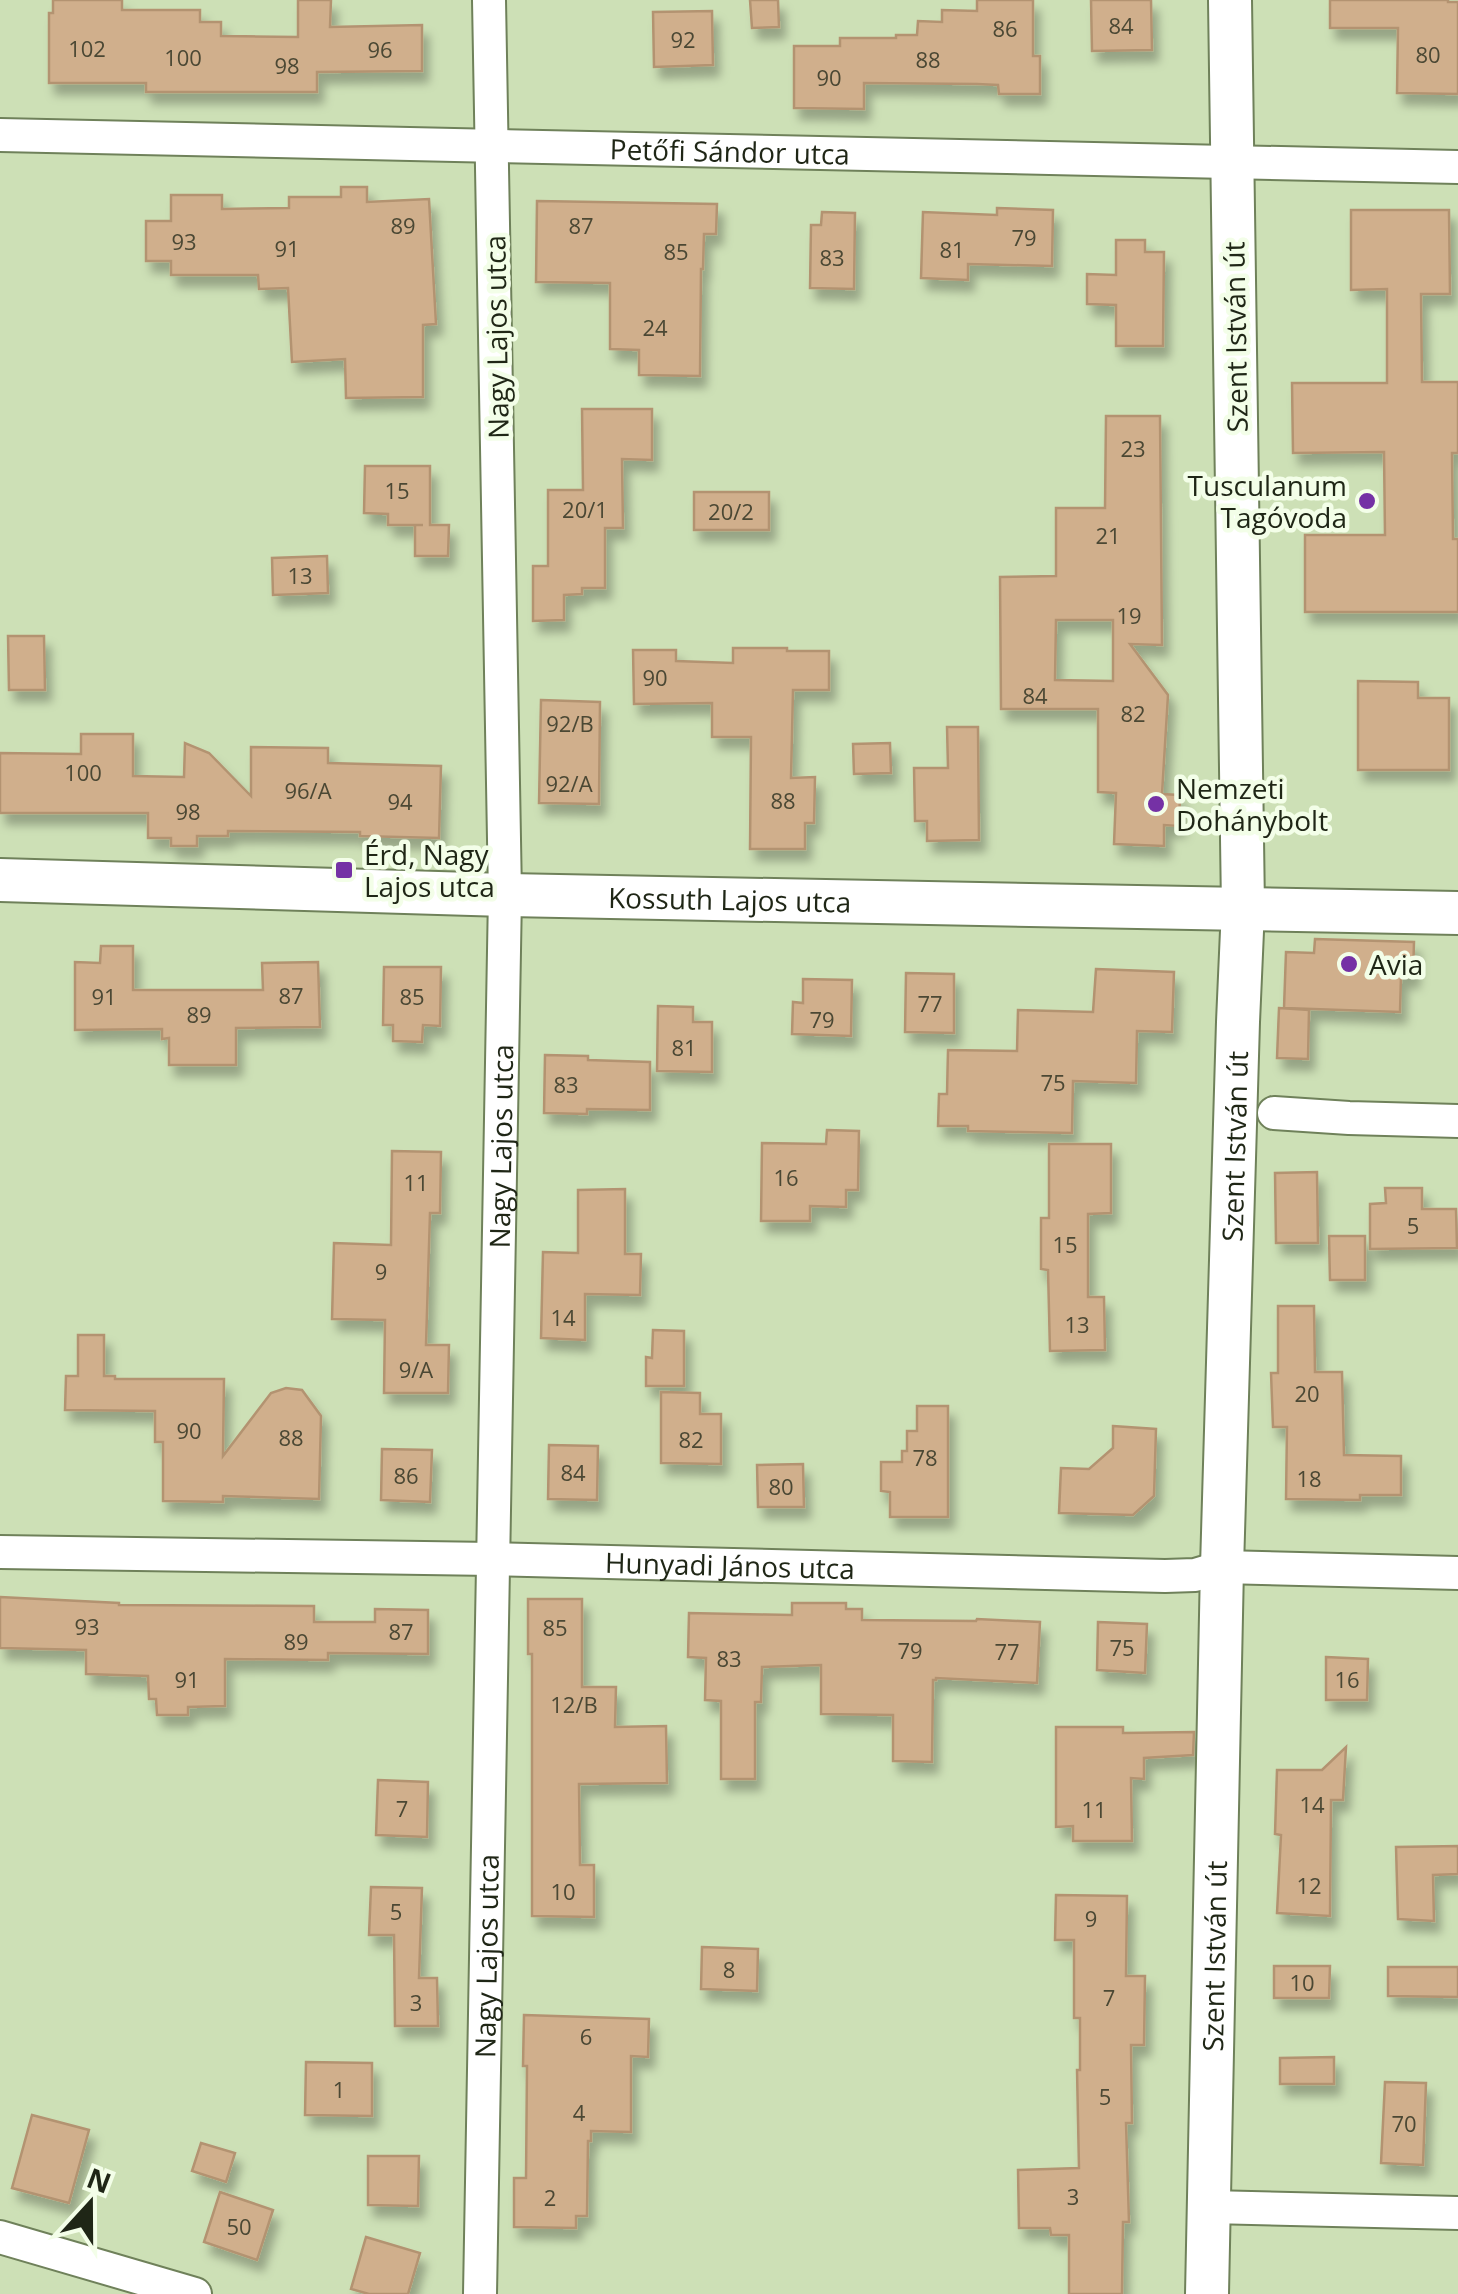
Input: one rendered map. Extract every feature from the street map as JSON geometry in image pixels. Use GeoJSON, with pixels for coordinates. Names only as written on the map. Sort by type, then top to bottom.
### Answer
{"type":"FeatureCollection","features":[{"type":"Feature","properties":{"kind":"street","name":"Nagy Lajos utca"},"geometry":{"type":"LineString","coordinates":[[480,2294],[504,895],[489,0]]}},
{"type":"Feature","properties":{"kind":"street","name":"Szent István út"},"geometry":{"type":"LineString","coordinates":[[1207,2294],[1222,1567],[1244,908],[1230,0]]}},
{"type":"Feature","properties":{"kind":"street","name":"Petőfi Sándor utca"},"geometry":{"type":"LineString","coordinates":[[0,135],[1458,167]]}},
{"type":"Feature","properties":{"kind":"street","name":"Kossuth Lajos utca"},"geometry":{"type":"LineString","coordinates":[[0,880],[504,895],[1458,913]]}},
{"type":"Feature","properties":{"kind":"street"},"geometry":{"type":"LineString","coordinates":[[1274,1113],[1458,1121]]}},
{"type":"Feature","properties":{"kind":"street","name":"Hunyadi János utca"},"geometry":{"type":"LineString","coordinates":[[0,1552],[1164,1576],[1195,1575],[1222,1567],[1458,1573]]}},
{"type":"Feature","properties":{"kind":"street"},"geometry":{"type":"LineString","coordinates":[[1210,2206],[1458,2213]]}},
{"type":"Feature","properties":{"kind":"street"},"geometry":{"type":"LineString","coordinates":[[0,2238],[195,2294]]}},
{"type":"Feature","properties":{"kind":"building"},"geometry":{"type":"Polygon","coordinates":[[[53,0],[122,0],[122,10],[200,10],[200,22],[221,22],[221,36],[298,37],[298,0],[331,0],[330,27],[422,25],[422,71],[317,72],[317,92],[146,92],[146,83],[49,83],[49,13],[53,13],[53,0]]]}},
{"type":"Feature","properties":{"kind":"building"},"geometry":{"type":"Polygon","coordinates":[[[750,0],[778,0],[779,27],[752,28],[750,0]]]}},
{"type":"Feature","properties":{"kind":"building"},"geometry":{"type":"Polygon","coordinates":[[[977,0],[1033,0],[1033,56],[1040,56],[1040,94],[999,94],[998,85],[864,83],[864,109],[794,108],[794,46],[840,46],[840,38],[917,35],[918,21],[942,22],[942,10],[977,11],[977,0]]]}},
{"type":"Feature","properties":{"kind":"building"},"geometry":{"type":"Polygon","coordinates":[[[1091,0],[1151,0],[1152,50],[1092,51],[1091,0]]]}},
{"type":"Feature","properties":{"kind":"building"},"geometry":{"type":"Polygon","coordinates":[[[1330,0],[1458,2],[1458,94],[1397,93],[1398,28],[1330,28],[1330,0]]]}},
{"type":"Feature","properties":{"kind":"building"},"geometry":{"type":"Polygon","coordinates":[[[712,11],[713,65],[654,67],[653,12],[712,11]]]}},
{"type":"Feature","properties":{"kind":"building"},"geometry":{"type":"Polygon","coordinates":[[[341,187],[367,187],[367,202],[429,199],[436,324],[423,325],[423,397],[346,398],[345,359],[292,362],[288,288],[259,289],[258,275],[171,275],[171,261],[146,261],[146,221],[171,221],[171,195],[222,195],[222,209],[289,208],[289,197],[341,197],[341,187]]]}},
{"type":"Feature","properties":{"kind":"building"},"geometry":{"type":"Polygon","coordinates":[[[537,201],[717,204],[716,234],[704,234],[700,376],[639,375],[639,350],[610,349],[610,283],[536,282],[537,201]]]}},
{"type":"Feature","properties":{"kind":"building"},"geometry":{"type":"Polygon","coordinates":[[[997,208],[1053,210],[1052,266],[968,264],[968,280],[921,278],[923,212],[997,215],[997,208]]]}},
{"type":"Feature","properties":{"kind":"building","name":"Tusculanum Tagóvoda"},"geometry":{"type":"Polygon","coordinates":[[[1351,210],[1449,210],[1450,294],[1421,294],[1422,382],[1458,382],[1458,453],[1452,453],[1458,612],[1305,612],[1305,535],[1385,535],[1384,452],[1293,453],[1292,383],[1387,383],[1387,289],[1351,290],[1351,210]]]}},
{"type":"Feature","properties":{"kind":"building"},"geometry":{"type":"Polygon","coordinates":[[[822,212],[855,213],[854,289],[810,288],[811,225],[821,225],[822,212]]]}},
{"type":"Feature","properties":{"kind":"building"},"geometry":{"type":"Polygon","coordinates":[[[1116,240],[1145,240],[1145,252],[1164,252],[1163,346],[1116,346],[1116,305],[1087,304],[1087,274],[1116,275],[1116,240]]]}},
{"type":"Feature","properties":{"kind":"building"},"geometry":{"type":"Polygon","coordinates":[[[582,409],[652,409],[652,460],[622,459],[623,528],[605,528],[605,588],[582,588],[582,594],[564,595],[564,620],[533,621],[533,566],[548,566],[548,490],[583,490],[582,409]]]}},
{"type":"Feature","properties":{"kind":"building"},"geometry":{"type":"Polygon","coordinates":[[[1106,416],[1160,416],[1162,645],[1130,644],[1168,695],[1162,794],[1180,795],[1179,826],[1164,825],[1164,846],[1114,844],[1116,793],[1098,792],[1098,709],[1001,709],[1000,577],[1056,576],[1056,508],[1105,508],[1106,416]],[[1056,620],[1055,680],[1113,681],[1113,620],[1056,620]]]}},
{"type":"Feature","properties":{"kind":"building"},"geometry":{"type":"Polygon","coordinates":[[[365,466],[430,466],[430,525],[449,525],[448,556],[415,556],[415,525],[388,525],[388,514],[364,513],[365,466]]]}},
{"type":"Feature","properties":{"kind":"building"},"geometry":{"type":"Polygon","coordinates":[[[694,492],[769,492],[769,530],[694,530],[694,492]]]}},
{"type":"Feature","properties":{"kind":"building"},"geometry":{"type":"Polygon","coordinates":[[[327,556],[328,593],[273,595],[272,558],[327,556]]]}},
{"type":"Feature","properties":{"kind":"building"},"geometry":{"type":"Polygon","coordinates":[[[8,636],[44,636],[45,690],[9,690],[8,636]]]}},
{"type":"Feature","properties":{"kind":"building"},"geometry":{"type":"Polygon","coordinates":[[[733,648],[829,651],[829,690],[793,690],[791,778],[815,777],[814,823],[805,823],[805,849],[750,849],[751,737],[712,737],[712,703],[634,704],[633,650],[676,650],[676,661],[733,663],[733,648]]]}},
{"type":"Feature","properties":{"kind":"building"},"geometry":{"type":"Polygon","coordinates":[[[1358,681],[1418,682],[1418,698],[1449,698],[1449,770],[1358,770],[1358,681]]]}},
{"type":"Feature","properties":{"kind":"building"},"geometry":{"type":"Polygon","coordinates":[[[541,700],[600,702],[599,804],[539,803],[541,700]]]}},
{"type":"Feature","properties":{"kind":"building"},"geometry":{"type":"Polygon","coordinates":[[[947,727],[978,727],[979,840],[927,841],[927,821],[915,821],[914,768],[948,768],[947,727]]]}},
{"type":"Feature","properties":{"kind":"building"},"geometry":{"type":"Polygon","coordinates":[[[81,734],[133,734],[133,776],[184,777],[185,743],[209,753],[251,796],[251,747],[328,748],[328,763],[441,766],[439,838],[360,836],[360,832],[228,831],[228,836],[197,836],[197,846],[171,846],[171,838],[148,838],[148,813],[0,813],[0,753],[81,754],[81,734]]]}},
{"type":"Feature","properties":{"kind":"building"},"geometry":{"type":"Polygon","coordinates":[[[890,743],[891,773],[854,774],[853,744],[890,743]]]}},
{"type":"Feature","properties":{"kind":"building","name":"Avia"},"geometry":{"type":"Polygon","coordinates":[[[1315,939],[1414,942],[1413,977],[1401,976],[1400,1012],[1284,1008],[1286,952],[1314,953],[1315,939]]]}},
{"type":"Feature","properties":{"kind":"building"},"geometry":{"type":"Polygon","coordinates":[[[101,946],[133,946],[133,990],[263,990],[262,963],[318,962],[320,1027],[236,1028],[236,1065],[169,1065],[169,1038],[162,1039],[162,1029],[75,1030],[75,962],[100,963],[101,946]]]}},
{"type":"Feature","properties":{"kind":"building"},"geometry":{"type":"Polygon","coordinates":[[[384,967],[441,967],[440,1026],[423,1025],[422,1042],[393,1041],[393,1025],[383,1025],[384,967]]]}},
{"type":"Feature","properties":{"kind":"building"},"geometry":{"type":"Polygon","coordinates":[[[1096,969],[1174,972],[1172,1032],[1137,1031],[1136,1083],[1073,1081],[1072,1133],[968,1131],[968,1126],[938,1126],[939,1094],[947,1094],[948,1050],[1017,1051],[1018,1010],[1093,1012],[1096,969]]]}},
{"type":"Feature","properties":{"kind":"building"},"geometry":{"type":"Polygon","coordinates":[[[906,973],[954,974],[954,1033],[905,1032],[906,973]]]}},
{"type":"Feature","properties":{"kind":"building"},"geometry":{"type":"Polygon","coordinates":[[[803,979],[852,980],[851,1036],[792,1034],[793,1002],[803,1003],[803,979]]]}},
{"type":"Feature","properties":{"kind":"building"},"geometry":{"type":"Polygon","coordinates":[[[658,1006],[693,1007],[693,1022],[712,1022],[712,1072],[657,1071],[658,1006]]]}},
{"type":"Feature","properties":{"kind":"building"},"geometry":{"type":"Polygon","coordinates":[[[1279,1008],[1309,1010],[1308,1059],[1277,1058],[1279,1008]]]}},
{"type":"Feature","properties":{"kind":"building"},"geometry":{"type":"Polygon","coordinates":[[[545,1055],[650,1062],[650,1110],[544,1113],[545,1055]]]}},
{"type":"Feature","properties":{"kind":"building"},"geometry":{"type":"Polygon","coordinates":[[[827,1130],[859,1131],[858,1190],[846,1190],[846,1207],[810,1206],[810,1221],[761,1221],[762,1143],[826,1144],[827,1130]]]}},
{"type":"Feature","properties":{"kind":"building"},"geometry":{"type":"Polygon","coordinates":[[[1049,1144],[1111,1144],[1111,1213],[1088,1214],[1088,1297],[1104,1297],[1105,1350],[1050,1351],[1048,1270],[1041,1269],[1041,1218],[1049,1218],[1049,1144]]]}},
{"type":"Feature","properties":{"kind":"building"},"geometry":{"type":"Polygon","coordinates":[[[392,1151],[441,1152],[440,1213],[430,1213],[426,1345],[449,1345],[448,1393],[384,1393],[385,1320],[332,1319],[334,1243],[391,1245],[392,1151]]]}},
{"type":"Feature","properties":{"kind":"building"},"geometry":{"type":"Polygon","coordinates":[[[1317,1172],[1318,1243],[1276,1243],[1275,1173],[1317,1172]]]}},
{"type":"Feature","properties":{"kind":"building"},"geometry":{"type":"Polygon","coordinates":[[[1385,1188],[1422,1188],[1422,1209],[1456,1209],[1457,1248],[1370,1249],[1370,1204],[1386,1203],[1385,1188]]]}},
{"type":"Feature","properties":{"kind":"building"},"geometry":{"type":"Polygon","coordinates":[[[625,1189],[625,1254],[641,1254],[640,1295],[585,1294],[585,1340],[541,1338],[543,1252],[578,1253],[578,1190],[625,1189]]]}},
{"type":"Feature","properties":{"kind":"building"},"geometry":{"type":"Polygon","coordinates":[[[1329,1236],[1365,1236],[1365,1280],[1330,1280],[1329,1236]]]}},
{"type":"Feature","properties":{"kind":"building"},"geometry":{"type":"Polygon","coordinates":[[[1278,1306],[1314,1306],[1315,1372],[1342,1372],[1344,1455],[1401,1456],[1401,1495],[1360,1495],[1360,1500],[1286,1499],[1287,1427],[1273,1427],[1271,1373],[1278,1373],[1278,1306]]]}},
{"type":"Feature","properties":{"kind":"building"},"geometry":{"type":"Polygon","coordinates":[[[653,1330],[684,1331],[684,1386],[646,1386],[646,1357],[652,1358],[653,1330]]]}},
{"type":"Feature","properties":{"kind":"building"},"geometry":{"type":"Polygon","coordinates":[[[78,1335],[104,1335],[104,1376],[224,1379],[223,1456],[271,1393],[286,1388],[302,1390],[321,1416],[319,1499],[223,1496],[223,1502],[163,1501],[163,1442],[155,1442],[155,1411],[65,1410],[66,1376],[78,1376],[78,1335]]]}},
{"type":"Feature","properties":{"kind":"building"},"geometry":{"type":"Polygon","coordinates":[[[661,1392],[700,1393],[700,1414],[721,1414],[721,1464],[661,1463],[661,1392]]]}},
{"type":"Feature","properties":{"kind":"building"},"geometry":{"type":"Polygon","coordinates":[[[917,1406],[948,1406],[948,1517],[890,1517],[890,1492],[881,1491],[881,1462],[902,1462],[902,1451],[907,1451],[907,1431],[917,1431],[917,1406]]]}},
{"type":"Feature","properties":{"kind":"building"},"geometry":{"type":"Polygon","coordinates":[[[1113,1426],[1156,1429],[1154,1496],[1133,1515],[1059,1513],[1061,1468],[1089,1469],[1113,1448],[1113,1426]]]}},
{"type":"Feature","properties":{"kind":"building"},"geometry":{"type":"Polygon","coordinates":[[[549,1445],[598,1446],[597,1500],[548,1499],[549,1445]]]}},
{"type":"Feature","properties":{"kind":"building"},"geometry":{"type":"Polygon","coordinates":[[[382,1449],[432,1450],[430,1502],[381,1500],[382,1449]]]}},
{"type":"Feature","properties":{"kind":"building"},"geometry":{"type":"Polygon","coordinates":[[[803,1464],[804,1507],[758,1507],[757,1465],[803,1464]]]}},
{"type":"Feature","properties":{"kind":"building"},"geometry":{"type":"Polygon","coordinates":[[[0,1597],[119,1605],[314,1606],[314,1622],[375,1622],[375,1609],[428,1610],[428,1654],[328,1653],[328,1660],[225,1659],[225,1706],[188,1707],[188,1715],[157,1715],[156,1699],[149,1699],[148,1676],[86,1674],[86,1650],[0,1648],[0,1597]]]}},
{"type":"Feature","properties":{"kind":"building"},"geometry":{"type":"Polygon","coordinates":[[[528,1599],[582,1599],[582,1687],[616,1687],[615,1727],[666,1726],[667,1783],[579,1784],[580,1865],[594,1865],[594,1917],[532,1916],[532,1654],[528,1654],[528,1599]]]}},
{"type":"Feature","properties":{"kind":"building"},"geometry":{"type":"Polygon","coordinates":[[[792,1603],[846,1603],[846,1609],[862,1609],[862,1620],[1040,1622],[1037,1683],[936,1678],[932,1762],[893,1761],[893,1715],[821,1714],[821,1665],[762,1667],[761,1702],[755,1702],[755,1779],[721,1779],[721,1701],[705,1700],[706,1658],[688,1657],[689,1613],[792,1615],[792,1603]]]}},
{"type":"Feature","properties":{"kind":"building"},"geometry":{"type":"Polygon","coordinates":[[[1098,1622],[1147,1624],[1145,1673],[1097,1670],[1098,1622]]]}},
{"type":"Feature","properties":{"kind":"building"},"geometry":{"type":"Polygon","coordinates":[[[1326,1657],[1368,1659],[1367,1700],[1326,1700],[1326,1657]]]}},
{"type":"Feature","properties":{"kind":"building"},"geometry":{"type":"Polygon","coordinates":[[[1056,1727],[1123,1727],[1123,1733],[1194,1732],[1193,1755],[1144,1758],[1144,1779],[1131,1778],[1132,1841],[1073,1841],[1073,1826],[1056,1827],[1056,1727]]]}},
{"type":"Feature","properties":{"kind":"building"},"geometry":{"type":"Polygon","coordinates":[[[1346,1747],[1343,1800],[1331,1800],[1330,1916],[1277,1913],[1281,1835],[1275,1834],[1277,1770],[1322,1770],[1346,1747]]]}},
{"type":"Feature","properties":{"kind":"building"},"geometry":{"type":"Polygon","coordinates":[[[378,1780],[428,1782],[427,1837],[376,1835],[378,1780]]]}},
{"type":"Feature","properties":{"kind":"building"},"geometry":{"type":"Polygon","coordinates":[[[1458,1846],[1458,1874],[1433,1875],[1434,1921],[1398,1919],[1396,1847],[1458,1846]]]}},
{"type":"Feature","properties":{"kind":"building"},"geometry":{"type":"Polygon","coordinates":[[[371,1887],[422,1888],[419,1978],[437,1978],[438,2026],[395,2026],[394,1935],[369,1935],[371,1887]]]}},
{"type":"Feature","properties":{"kind":"building"},"geometry":{"type":"Polygon","coordinates":[[[1056,1895],[1127,1896],[1126,1976],[1145,1976],[1144,2045],[1131,2045],[1132,2123],[1126,2123],[1129,2222],[1123,2222],[1122,2294],[1069,2294],[1069,2235],[1051,2235],[1050,2228],[1019,2228],[1018,2170],[1079,2168],[1080,2018],[1074,2018],[1074,1940],[1055,1940],[1056,1895]]]}},
{"type":"Feature","properties":{"kind":"building"},"geometry":{"type":"Polygon","coordinates":[[[702,1947],[758,1949],[757,1991],[701,1989],[702,1947]]]}},
{"type":"Feature","properties":{"kind":"building"},"geometry":{"type":"Polygon","coordinates":[[[1274,1966],[1330,1966],[1329,1998],[1274,1998],[1274,1966]]]}},
{"type":"Feature","properties":{"kind":"building"},"geometry":{"type":"Polygon","coordinates":[[[1388,1967],[1458,1967],[1458,1997],[1388,1996],[1388,1967]]]}},
{"type":"Feature","properties":{"kind":"building"},"geometry":{"type":"Polygon","coordinates":[[[524,2015],[649,2019],[648,2057],[631,2056],[631,2132],[591,2131],[587,2216],[576,2216],[576,2228],[514,2227],[514,2178],[526,2178],[524,2015]]]}},
{"type":"Feature","properties":{"kind":"building"},"geometry":{"type":"Polygon","coordinates":[[[1334,2057],[1334,2084],[1280,2084],[1280,2058],[1334,2057]]]}},
{"type":"Feature","properties":{"kind":"building"},"geometry":{"type":"Polygon","coordinates":[[[306,2062],[372,2063],[372,2116],[305,2115],[306,2062]]]}},
{"type":"Feature","properties":{"kind":"building"},"geometry":{"type":"Polygon","coordinates":[[[1385,2082],[1426,2083],[1423,2165],[1381,2163],[1385,2082]]]}},
{"type":"Feature","properties":{"kind":"building"},"geometry":{"type":"Polygon","coordinates":[[[32,2115],[89,2130],[69,2203],[12,2188],[32,2115]]]}},
{"type":"Feature","properties":{"kind":"building"},"geometry":{"type":"Polygon","coordinates":[[[201,2143],[235,2153],[226,2182],[192,2171],[201,2143]]]}},
{"type":"Feature","properties":{"kind":"building"},"geometry":{"type":"Polygon","coordinates":[[[368,2156],[419,2156],[418,2206],[368,2205],[368,2156]]]}},
{"type":"Feature","properties":{"kind":"building"},"geometry":{"type":"Polygon","coordinates":[[[220,2192],[273,2210],[257,2260],[204,2242],[220,2192]]]}},
{"type":"Feature","properties":{"kind":"building"},"geometry":{"type":"Polygon","coordinates":[[[366,2237],[420,2253],[408,2294],[369,2294],[351,2289],[366,2237]]]}},
{"type":"Feature","properties":{"kind":"place","name":"Tusculanum Tagóvoda"},"geometry":{"type":"Point","coordinates":[1367,501]}},
{"type":"Feature","properties":{"kind":"place","name":"Nemzeti Dohánybolt"},"geometry":{"type":"Point","coordinates":[1156,804]}},
{"type":"Feature","properties":{"kind":"place","name":"Érd, Nagy Lajos utca"},"geometry":{"type":"Point","coordinates":[344,870]}},
{"type":"Feature","properties":{"kind":"place","name":"Avia"},"geometry":{"type":"Point","coordinates":[1349,964]}}]}
